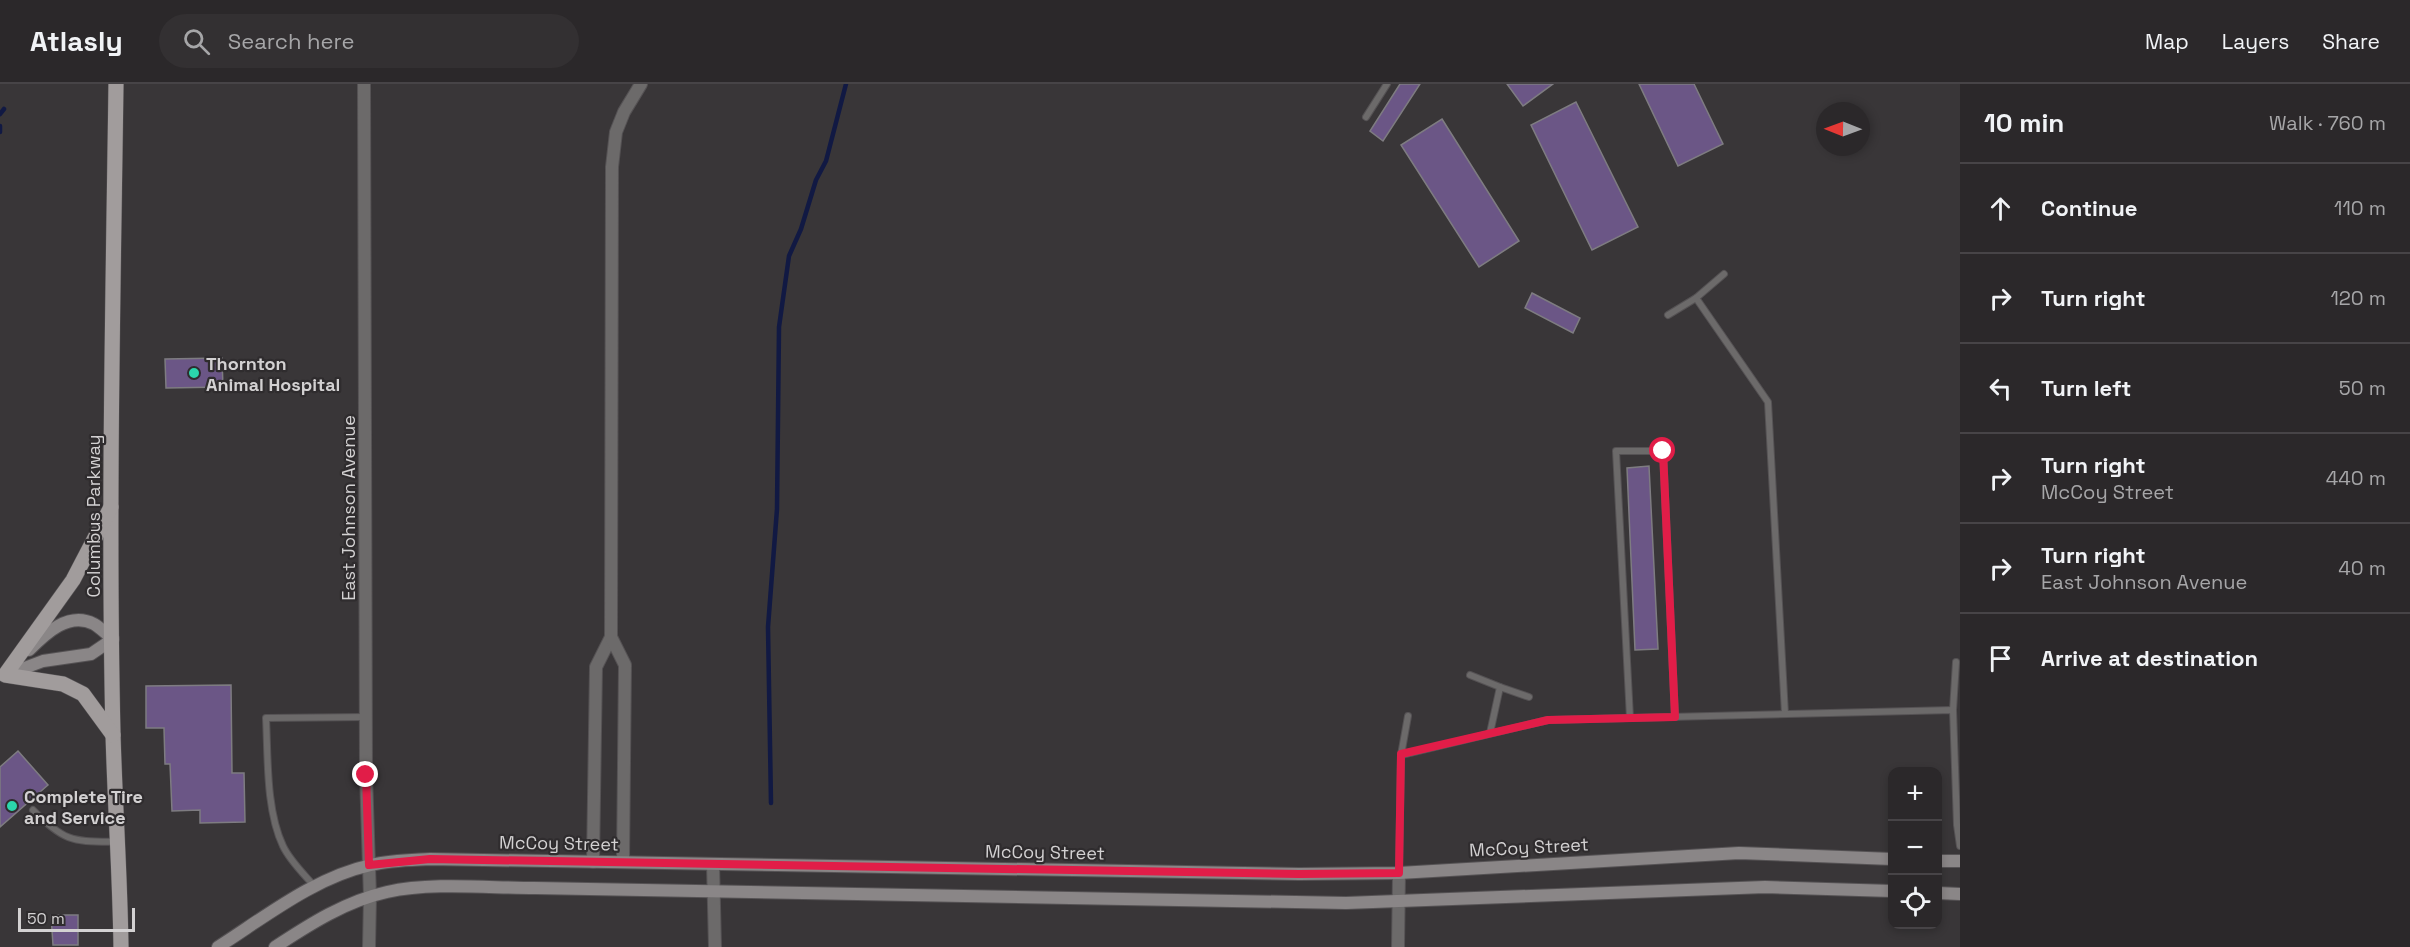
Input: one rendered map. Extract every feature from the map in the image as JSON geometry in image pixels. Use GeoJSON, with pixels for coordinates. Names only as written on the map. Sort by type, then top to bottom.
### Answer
{"type":"FeatureCollection","features":[{"type":"Feature","properties":{"kind":"main road","name":"Columbus Parkway"},"geometry":{"type":"LineString","coordinates":[[116,84],[112,504],[113,735],[123,945]]}},
{"type":"Feature","properties":{"kind":"main road"},"geometry":{"type":"LineString","coordinates":[[112,504],[73,580],[2,677],[63,684],[83,694],[113,735]]}},
{"type":"Feature","properties":{"kind":"street","name":"East Johnson Avenue"},"geometry":{"type":"LineString","coordinates":[[364,84],[369,947]]}},
{"type":"Feature","properties":{"kind":"street"},"geometry":{"type":"LineString","coordinates":[[592,862],[596,667],[611,637],[612,166],[616,132],[624,112],[641,84]]}},
{"type":"Feature","properties":{"kind":"street"},"geometry":{"type":"LineString","coordinates":[[77,620],[94,624],[113,639],[91,654],[43,661],[2,677],[41,638],[59,625],[77,620]]}},
{"type":"Feature","properties":{"kind":"street"},"geometry":{"type":"LineString","coordinates":[[611,637],[625,665],[624,862]]}},
{"type":"Feature","properties":{"kind":"street","name":"McCoy Street"},"geometry":{"type":"LineString","coordinates":[[218,947],[315,887],[369,865],[430,859],[1287,874],[1399,873],[1739,853],[1888,859]]}},
{"type":"Feature","properties":{"kind":"street"},"geometry":{"type":"LineString","coordinates":[[1942,861],[1960,861]]}},
{"type":"Feature","properties":{"kind":"street"},"geometry":{"type":"LineString","coordinates":[[712,864],[715,947]]}},
{"type":"Feature","properties":{"kind":"street"},"geometry":{"type":"LineString","coordinates":[[1398,947],[1399,873]]}},
{"type":"Feature","properties":{"kind":"street"},"geometry":{"type":"LineString","coordinates":[[275,947],[338,909],[370,897],[417,888],[1397,902],[1765,887],[1888,891]]}},
{"type":"Feature","properties":{"kind":"street"},"geometry":{"type":"LineString","coordinates":[[1942,893],[1960,894]]}},
{"type":"Feature","properties":{"kind":"lane"},"geometry":{"type":"LineString","coordinates":[[1366,117],[1387,84]]}},
{"type":"Feature","properties":{"kind":"lane"},"geometry":{"type":"LineString","coordinates":[[1668,315],[1696,298],[1724,274]]}},
{"type":"Feature","properties":{"kind":"lane"},"geometry":{"type":"LineString","coordinates":[[1696,298],[1768,402],[1785,714]]}},
{"type":"Feature","properties":{"kind":"lane"},"geometry":{"type":"LineString","coordinates":[[1630,718],[1616,451],[1663,451],[1675,717]]}},
{"type":"Feature","properties":{"kind":"lane"},"geometry":{"type":"LineString","coordinates":[[1956,662],[1953,710],[1957,825],[1960,846]]}},
{"type":"Feature","properties":{"kind":"lane"},"geometry":{"type":"LineString","coordinates":[[1470,675],[1529,697]]}},
{"type":"Feature","properties":{"kind":"lane"},"geometry":{"type":"LineString","coordinates":[[1490,733],[1500,687]]}},
{"type":"Feature","properties":{"kind":"lane"},"geometry":{"type":"LineString","coordinates":[[1401,754],[1548,720],[1953,710]]}},
{"type":"Feature","properties":{"kind":"lane"},"geometry":{"type":"LineString","coordinates":[[1399,873],[1401,754],[1408,716]]}},
{"type":"Feature","properties":{"kind":"lane"},"geometry":{"type":"LineString","coordinates":[[315,887],[283,846],[274,816],[269,780],[266,718],[366,717]]}},
{"type":"Feature","properties":{"kind":"lane"},"geometry":{"type":"LineString","coordinates":[[33,810],[54,830],[75,841],[119,842]]}},
{"type":"Feature","properties":{"kind":"building"},"geometry":{"type":"Polygon","coordinates":[[[1400,84],[1420,84],[1383,141],[1370,131],[1400,84]]]}},
{"type":"Feature","properties":{"kind":"building"},"geometry":{"type":"Polygon","coordinates":[[[1507,84],[1553,84],[1523,106],[1507,84]]]}},
{"type":"Feature","properties":{"kind":"building"},"geometry":{"type":"Polygon","coordinates":[[[1639,84],[1694,84],[1723,144],[1678,166],[1639,84]]]}},
{"type":"Feature","properties":{"kind":"building"},"geometry":{"type":"Polygon","coordinates":[[[1576,102],[1638,227],[1592,250],[1531,125],[1576,102]]]}},
{"type":"Feature","properties":{"kind":"building"},"geometry":{"type":"Polygon","coordinates":[[[1442,119],[1519,241],[1479,267],[1401,145],[1442,119]]]}},
{"type":"Feature","properties":{"kind":"building"},"geometry":{"type":"Polygon","coordinates":[[[1532,293],[1580,318],[1573,333],[1525,308],[1532,293]]]}},
{"type":"Feature","properties":{"kind":"building","name":"Thornton Animal Hospital"},"geometry":{"type":"Polygon","coordinates":[[[222,358],[223,387],[166,388],[165,359],[222,358]]]}},
{"type":"Feature","properties":{"kind":"building"},"geometry":{"type":"Polygon","coordinates":[[[1649,466],[1658,649],[1635,650],[1627,468],[1649,466]]]}},
{"type":"Feature","properties":{"kind":"building"},"geometry":{"type":"Polygon","coordinates":[[[231,685],[232,773],[244,773],[245,822],[200,823],[200,810],[172,811],[170,764],[165,764],[164,728],[146,728],[146,686],[231,685]]]}},
{"type":"Feature","properties":{"kind":"building","name":"Complete Tire and Service"},"geometry":{"type":"Polygon","coordinates":[[[18,751],[48,785],[0,827],[0,767],[18,751]]]}},
{"type":"Feature","properties":{"kind":"building"},"geometry":{"type":"Polygon","coordinates":[[[51,915],[78,915],[78,945],[53,945],[51,915]]]}},
{"type":"Feature","properties":{"kind":"waterway"},"geometry":{"type":"LineString","coordinates":[[771,803],[768,627],[777,509],[779,327],[789,256],[801,229],[816,180],[826,161],[846,84]]}},
{"type":"Feature","properties":{"kind":"waterway"},"geometry":{"type":"LineString","coordinates":[[0,114],[4,109]]}},
{"type":"Feature","properties":{"kind":"waterway"},"geometry":{"type":"LineString","coordinates":[[0,126],[0,132]]}},
{"type":"Feature","properties":{"kind":"place","name":"Thornton Animal Hospital"},"geometry":{"type":"Point","coordinates":[194,373]}},
{"type":"Feature","properties":{"kind":"place","name":"Complete Tire and Service"},"geometry":{"type":"Point","coordinates":[12,806]}},
{"type":"Feature","properties":{"kind":"route"},"geometry":{"type":"LineString","coordinates":[[366,775],[369,865],[430,859],[1299,874],[1399,873],[1401,754],[1548,720],[1675,717],[1663,451]]}}]}
